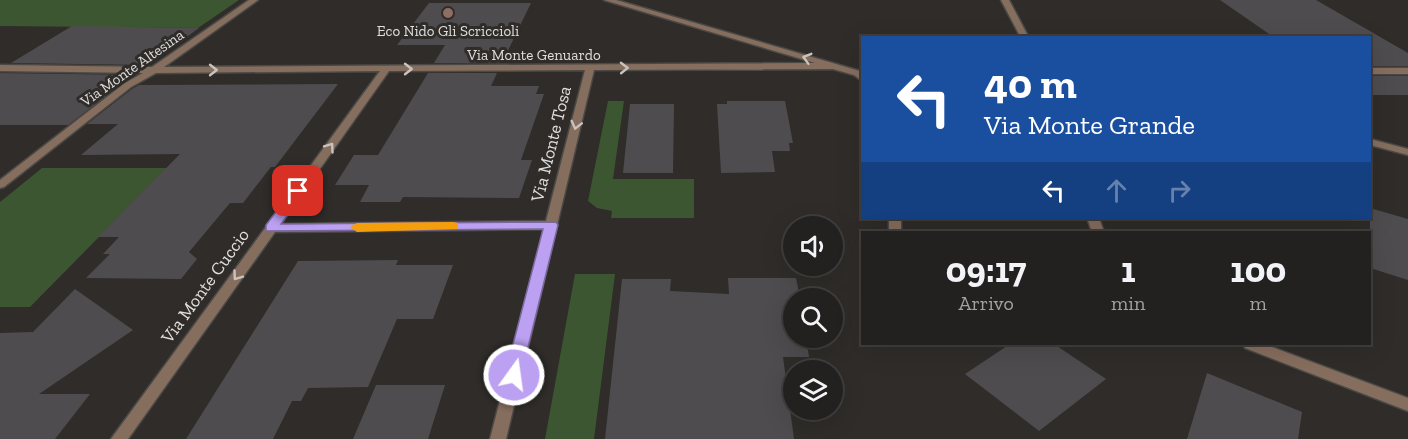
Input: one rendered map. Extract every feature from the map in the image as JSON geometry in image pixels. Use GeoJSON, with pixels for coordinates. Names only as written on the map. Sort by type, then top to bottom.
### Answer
{"type":"FeatureCollection","features":[{"type":"Feature","properties":{"kind":"street","name":"Via Monte Altesina"},"geometry":{"type":"LineString","coordinates":[[0,185],[128,85],[154,70],[254,0]]}},
{"type":"Feature","properties":{"kind":"street"},"geometry":{"type":"LineString","coordinates":[[609,0],[857,73],[861,77]]}},
{"type":"Feature","properties":{"kind":"street"},"geometry":{"type":"LineString","coordinates":[[1005,0],[1025,36]]}},
{"type":"Feature","properties":{"kind":"street","name":"Via Monte Genuardo"},"geometry":{"type":"LineString","coordinates":[[0,68],[154,70],[833,66]]}},
{"type":"Feature","properties":{"kind":"street","name":"Via Monte Tosa"},"geometry":{"type":"LineString","coordinates":[[498,439],[590,68]]}},
{"type":"Feature","properties":{"kind":"street","name":"Via Monte Cuccio"},"geometry":{"type":"LineString","coordinates":[[119,439],[386,69]]}},
{"type":"Feature","properties":{"kind":"street"},"geometry":{"type":"LineString","coordinates":[[1371,71],[1408,71]]}},
{"type":"Feature","properties":{"kind":"street"},"geometry":{"type":"LineString","coordinates":[[1371,142],[1408,152]]}},
{"type":"Feature","properties":{"kind":"street"},"geometry":{"type":"LineString","coordinates":[[271,228],[551,225]]}},
{"type":"Feature","properties":{"kind":"street"},"geometry":{"type":"LineString","coordinates":[[1253,345],[1408,405]]}},
{"type":"Feature","properties":{"kind":"green space"},"geometry":{"type":"Polygon","coordinates":[[[0,0],[239,0],[198,28],[0,26],[0,0]]]}},
{"type":"Feature","properties":{"kind":"green space"},"geometry":{"type":"Polygon","coordinates":[[[608,101],[624,101],[613,179],[694,179],[694,218],[611,218],[612,211],[597,208],[588,201],[608,101]]]}},
{"type":"Feature","properties":{"kind":"green space"},"geometry":{"type":"Polygon","coordinates":[[[42,168],[167,168],[30,307],[0,307],[0,202],[42,168]]]}},
{"type":"Feature","properties":{"kind":"green space"},"geometry":{"type":"Polygon","coordinates":[[[575,274],[615,274],[594,439],[545,439],[575,274]]]}},
{"type":"Feature","properties":{"kind":"building"},"geometry":{"type":"Polygon","coordinates":[[[1220,0],[1316,0],[1408,53],[1408,66],[1371,66],[1370,35],[1272,36],[1220,0]]]}},
{"type":"Feature","properties":{"kind":"building"},"geometry":{"type":"Polygon","coordinates":[[[429,3],[531,3],[502,63],[434,63],[445,45],[397,45],[429,3]]]}},
{"type":"Feature","properties":{"kind":"building"},"geometry":{"type":"Polygon","coordinates":[[[72,26],[199,28],[148,65],[11,63],[72,26]]]}},
{"type":"Feature","properties":{"kind":"building"},"geometry":{"type":"Polygon","coordinates":[[[0,73],[134,75],[68,125],[0,125],[0,73]]]}},
{"type":"Feature","properties":{"kind":"building"},"geometry":{"type":"Polygon","coordinates":[[[428,73],[497,73],[491,86],[539,86],[536,94],[544,94],[521,160],[532,160],[519,198],[403,197],[400,202],[360,202],[369,185],[335,185],[354,155],[378,155],[428,73]]]}},
{"type":"Feature","properties":{"kind":"building"},"geometry":{"type":"Polygon","coordinates":[[[1371,76],[1408,76],[1408,95],[1371,95],[1371,76]]]}},
{"type":"Feature","properties":{"kind":"building"},"geometry":{"type":"Polygon","coordinates":[[[338,84],[275,167],[271,167],[243,203],[230,203],[189,252],[197,259],[181,279],[86,278],[110,254],[103,254],[119,237],[98,237],[180,154],[81,155],[118,124],[87,124],[132,89],[139,85],[338,84]]]}},
{"type":"Feature","properties":{"kind":"building"},"geometry":{"type":"Polygon","coordinates":[[[727,101],[785,101],[793,143],[789,143],[790,151],[772,151],[775,172],[721,173],[717,104],[727,104],[727,101]]]}},
{"type":"Feature","properties":{"kind":"building"},"geometry":{"type":"Polygon","coordinates":[[[630,104],[674,104],[673,173],[623,173],[630,104]]]}},
{"type":"Feature","properties":{"kind":"building"},"geometry":{"type":"Polygon","coordinates":[[[1371,208],[1408,219],[1408,280],[1371,268],[1371,208]]]}},
{"type":"Feature","properties":{"kind":"building"},"geometry":{"type":"Polygon","coordinates":[[[398,260],[396,265],[453,265],[433,319],[397,319],[368,387],[308,388],[301,401],[292,401],[273,439],[186,439],[298,261],[398,260]]]}},
{"type":"Feature","properties":{"kind":"building"},"geometry":{"type":"Polygon","coordinates":[[[728,278],[796,278],[798,288],[783,288],[783,348],[808,348],[809,357],[783,357],[783,420],[791,420],[794,439],[605,439],[622,279],[671,279],[670,291],[729,294],[728,278]]]}},
{"type":"Feature","properties":{"kind":"building"},"geometry":{"type":"Polygon","coordinates":[[[75,289],[133,330],[39,394],[90,394],[55,439],[0,439],[0,333],[33,332],[75,289]]]}},
{"type":"Feature","properties":{"kind":"building"},"geometry":{"type":"Polygon","coordinates":[[[1008,345],[1055,345],[1106,379],[1039,431],[965,374],[1008,345]]]}},
{"type":"Feature","properties":{"kind":"building"},"geometry":{"type":"Polygon","coordinates":[[[1207,373],[1302,412],[1298,439],[1187,439],[1207,373]]]}},
{"type":"Feature","properties":{"kind":"building"},"geometry":{"type":"Polygon","coordinates":[[[376,385],[445,385],[428,439],[353,439],[376,385]]]}},
{"type":"Feature","properties":{"kind":"slow traffic"},"geometry":{"type":"LineString","coordinates":[[357,227],[453,226]]}},
{"type":"Feature","properties":{"kind":"place","name":"Eco Nido Gli Scriccioli"},"geometry":{"type":"Point","coordinates":[448,13]}},
{"type":"Feature","properties":{"kind":"route"},"geometry":{"type":"LineString","coordinates":[[298,191],[271,228],[551,225],[514,375]]}}]}
